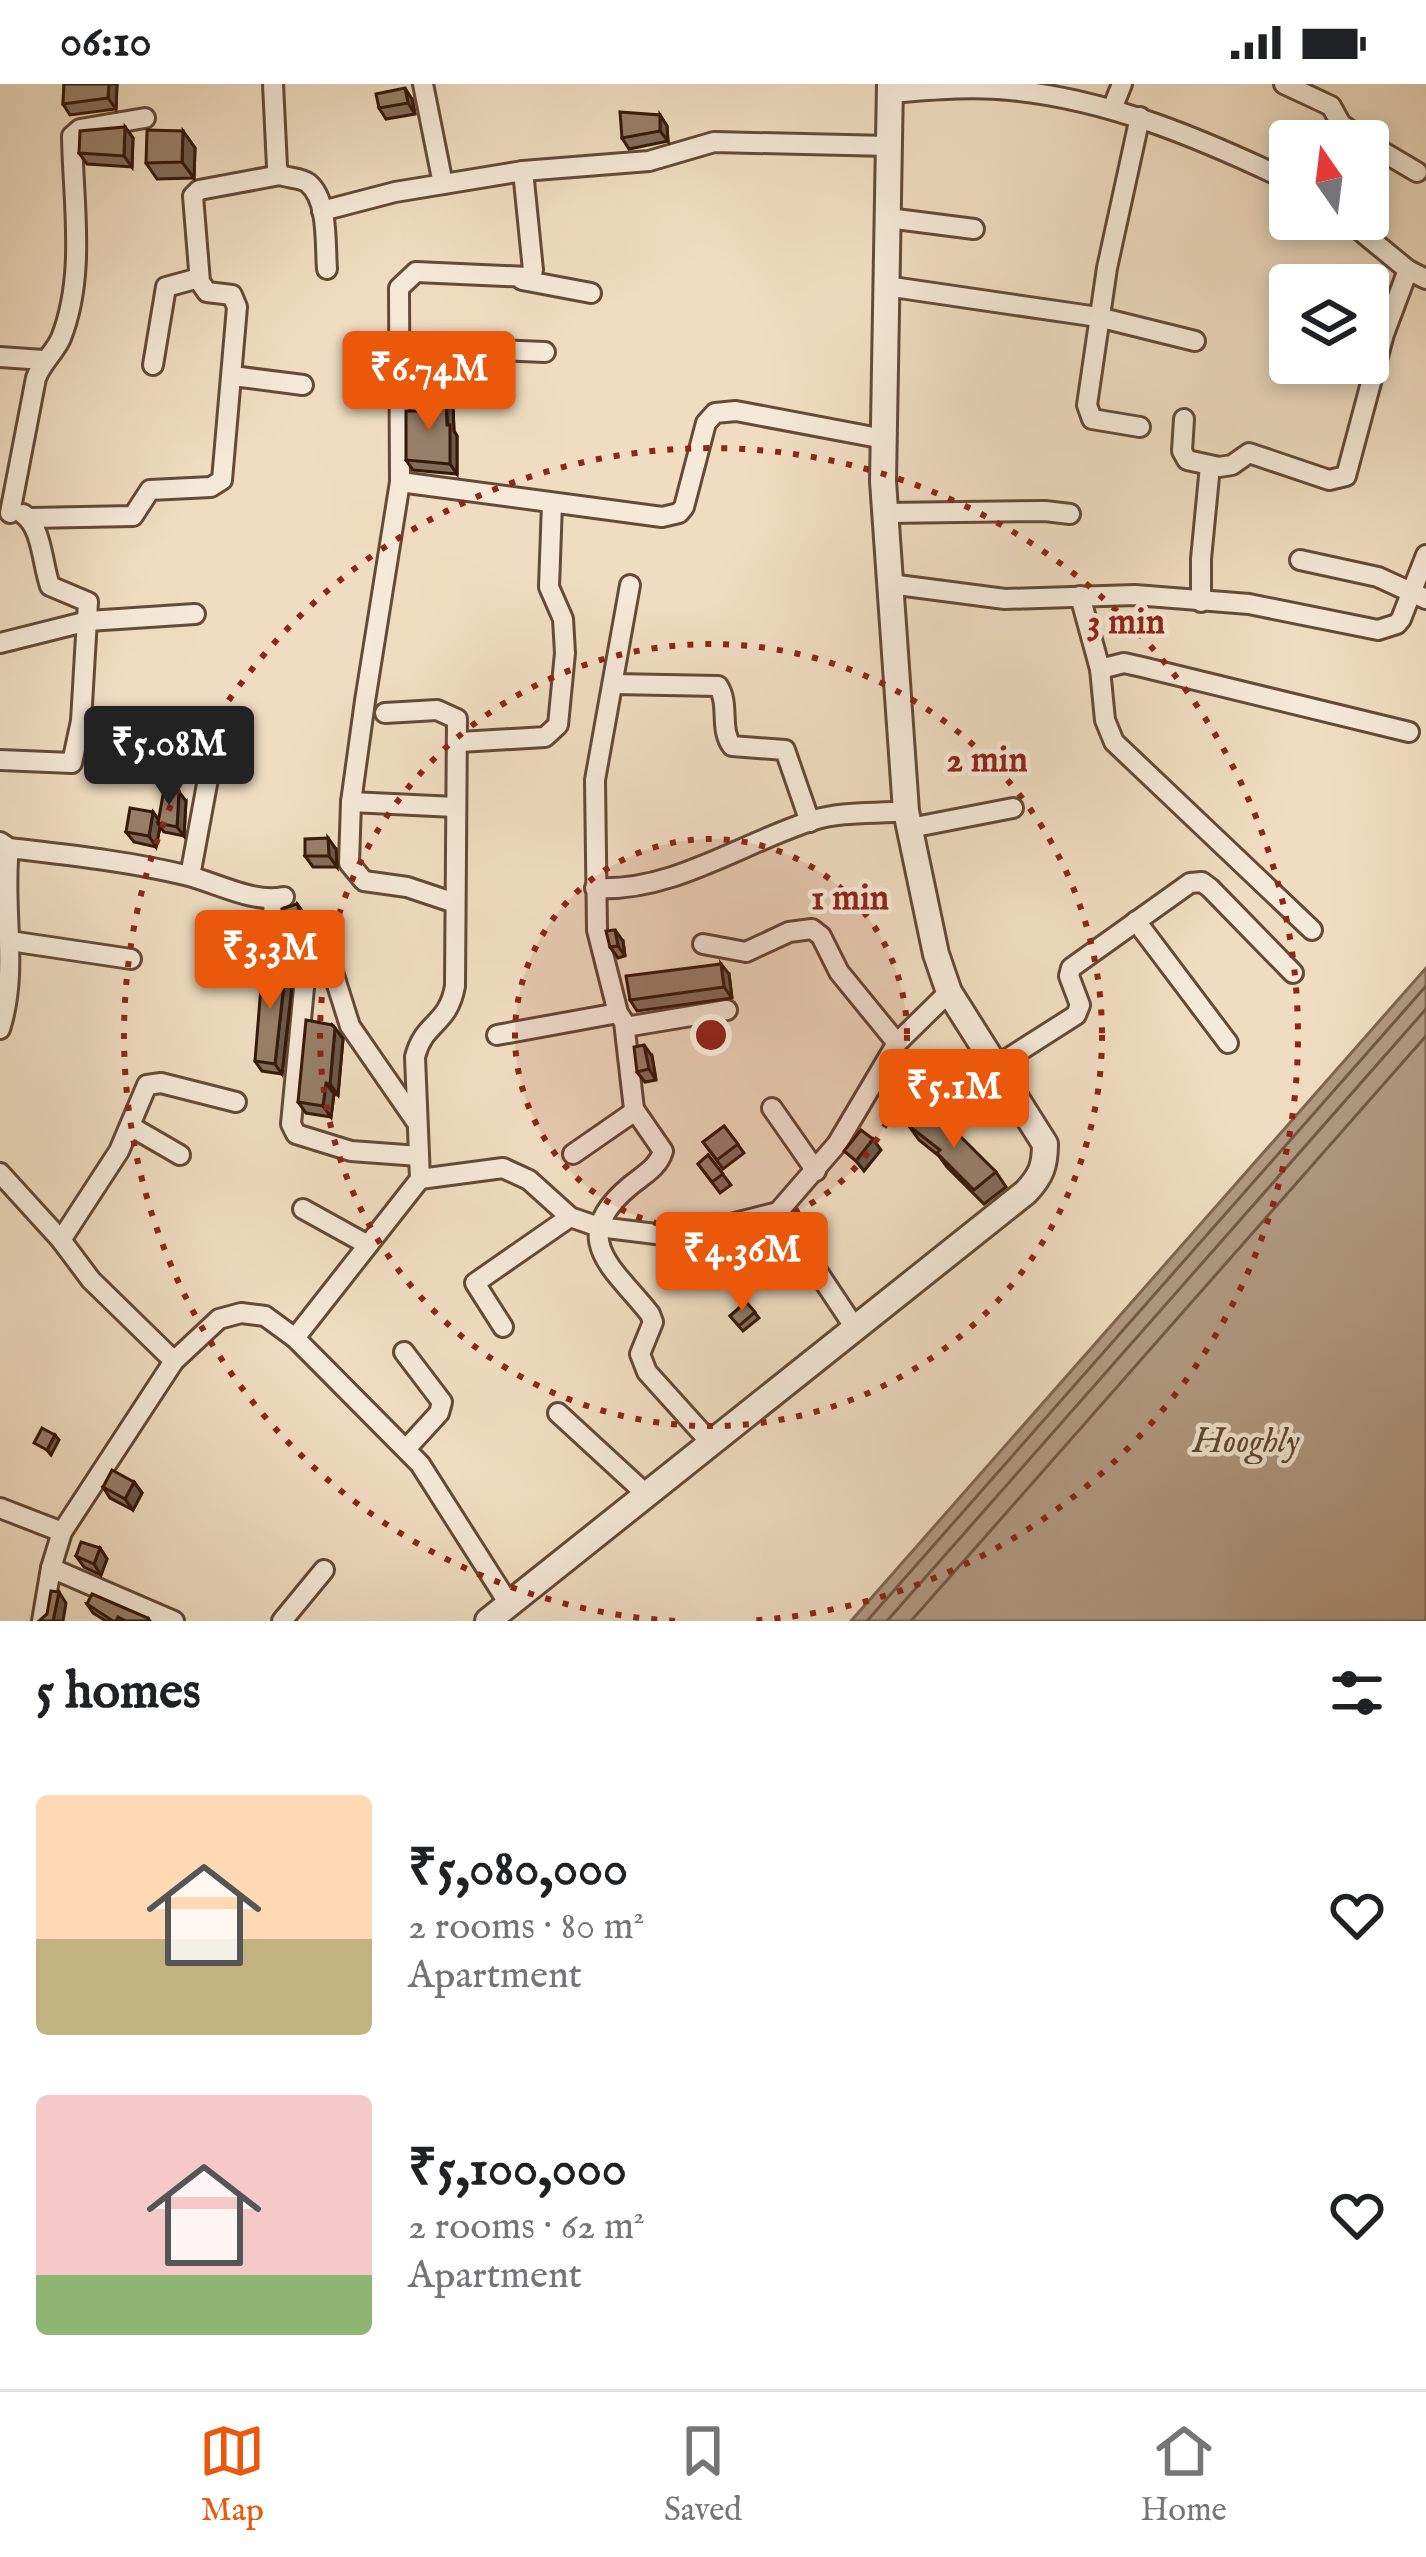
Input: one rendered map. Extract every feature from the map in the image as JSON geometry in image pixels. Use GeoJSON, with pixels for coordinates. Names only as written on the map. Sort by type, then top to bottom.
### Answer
{"type":"FeatureCollection","features":[{"type":"Feature","properties":{"kind":"street"},"geometry":{"type":"LineString","coordinates":[[273,84],[280,176]]}},
{"type":"Feature","properties":{"kind":"street"},"geometry":{"type":"LineString","coordinates":[[423,84],[442,184]]}},
{"type":"Feature","properties":{"kind":"street"},"geometry":{"type":"LineString","coordinates":[[488,1621],[1041,1176],[1045,1144],[949,992],[936,954],[908,820],[885,513],[890,88],[1117,95],[1142,84]]}},
{"type":"Feature","properties":{"kind":"street"},"geometry":{"type":"LineString","coordinates":[[1284,84],[1331,106],[1339,120]]}},
{"type":"Feature","properties":{"kind":"street"},"geometry":{"type":"LineString","coordinates":[[1117,95],[1140,117],[1269,172]]}},
{"type":"Feature","properties":{"kind":"street"},"geometry":{"type":"LineString","coordinates":[[1140,117],[1098,316],[1088,410],[1092,419],[1140,427]]}},
{"type":"Feature","properties":{"kind":"street"},"geometry":{"type":"LineString","coordinates":[[0,760],[72,763],[81,721],[88,602],[50,586],[14,515],[43,360],[59,343],[72,299],[76,245],[72,136],[80,129],[145,118]]}},
{"type":"Feature","properties":{"kind":"street"},"geometry":{"type":"LineString","coordinates":[[322,211],[523,171],[649,161],[714,142],[889,146]]}},
{"type":"Feature","properties":{"kind":"street"},"geometry":{"type":"LineString","coordinates":[[1389,155],[1418,172]]}},
{"type":"Feature","properties":{"kind":"street"},"geometry":{"type":"LineString","coordinates":[[522,280],[533,271],[523,171]]}},
{"type":"Feature","properties":{"kind":"street"},"geometry":{"type":"LineString","coordinates":[[14,515],[133,516],[150,490],[219,484],[226,473],[235,298],[207,292],[199,278],[196,192],[280,176],[308,183],[322,211],[327,269]]}},
{"type":"Feature","properties":{"kind":"street"},"geometry":{"type":"LineString","coordinates":[[888,218],[974,229]]}},
{"type":"Feature","properties":{"kind":"street"},"geometry":{"type":"LineString","coordinates":[[1184,419],[1183,455],[1210,466],[1232,465],[1245,453],[1329,480],[1346,476],[1384,334],[1417,274],[1373,240]]}},
{"type":"Feature","properties":{"kind":"street"},"geometry":{"type":"LineString","coordinates":[[455,903],[407,887],[364,881],[349,862],[351,802],[400,482],[399,288],[410,274],[522,280],[591,293]]}},
{"type":"Feature","properties":{"kind":"street"},"geometry":{"type":"LineString","coordinates":[[153,365],[166,287],[199,278]]}},
{"type":"Feature","properties":{"kind":"street"},"geometry":{"type":"LineString","coordinates":[[886,286],[1098,316],[1195,341]]}},
{"type":"Feature","properties":{"kind":"street"},"geometry":{"type":"LineString","coordinates":[[402,346],[545,352]]}},
{"type":"Feature","properties":{"kind":"street"},"geometry":{"type":"LineString","coordinates":[[0,357],[43,360]]}},
{"type":"Feature","properties":{"kind":"street"},"geometry":{"type":"LineString","coordinates":[[233,376],[303,386]]}},
{"type":"Feature","properties":{"kind":"street"},"geometry":{"type":"LineString","coordinates":[[400,482],[662,517],[679,513],[687,501],[706,423],[715,413],[725,410],[884,439]]}},
{"type":"Feature","properties":{"kind":"street"},"geometry":{"type":"LineString","coordinates":[[1201,602],[1210,466]]}},
{"type":"Feature","properties":{"kind":"street"},"geometry":{"type":"LineString","coordinates":[[460,742],[545,737],[558,725],[565,653],[562,619],[549,587],[552,503]]}},
{"type":"Feature","properties":{"kind":"street"},"geometry":{"type":"LineString","coordinates":[[885,513],[1070,514]]}},
{"type":"Feature","properties":{"kind":"street"},"geometry":{"type":"LineString","coordinates":[[890,584],[1005,599],[1136,595],[1249,604],[1378,630],[1397,625],[1420,596],[1426,555]]}},
{"type":"Feature","properties":{"kind":"street"},"geometry":{"type":"LineString","coordinates":[[1300,560],[1378,577],[1420,596]]}},
{"type":"Feature","properties":{"kind":"street"},"geometry":{"type":"LineString","coordinates":[[630,585],[596,780],[597,930],[621,1020],[635,1111],[662,1156],[624,1190],[599,1227],[602,1259],[650,1314],[653,1322],[640,1354],[647,1372],[711,1443]]}},
{"type":"Feature","properties":{"kind":"street"},"geometry":{"type":"LineString","coordinates":[[1080,596],[1100,669],[1105,721],[1114,742],[1312,930]]}},
{"type":"Feature","properties":{"kind":"street"},"geometry":{"type":"LineString","coordinates":[[0,643],[88,621],[195,614]]}},
{"type":"Feature","properties":{"kind":"street"},"geometry":{"type":"LineString","coordinates":[[1100,669],[1124,663],[1409,732]]}},
{"type":"Feature","properties":{"kind":"street"},"geometry":{"type":"LineString","coordinates":[[614,685],[718,686],[724,697],[729,743],[785,750],[810,822]]}},
{"type":"Feature","properties":{"kind":"street"},"geometry":{"type":"LineString","coordinates":[[295,1338],[420,1178],[418,1040],[451,1009],[455,986],[458,719],[448,713],[385,713]]}},
{"type":"Feature","properties":{"kind":"street"},"geometry":{"type":"LineString","coordinates":[[190,876],[215,741]]}},
{"type":"Feature","properties":{"kind":"street"},"geometry":{"type":"LineString","coordinates":[[351,802],[455,807]]}},
{"type":"Feature","properties":{"kind":"street"},"geometry":{"type":"LineString","coordinates":[[595,888],[614,890],[686,872],[810,822],[908,820],[1013,808]]}},
{"type":"Feature","properties":{"kind":"street"},"geometry":{"type":"LineString","coordinates":[[0,1029],[10,941],[4,845],[190,876],[279,898],[273,915],[290,956],[333,972],[350,1026],[418,1124]]}},
{"type":"Feature","properties":{"kind":"street"},"geometry":{"type":"LineString","coordinates":[[996,1066],[1076,1015],[1080,1005],[1070,983],[1071,968],[1190,883],[1202,882],[1293,973]]}},
{"type":"Feature","properties":{"kind":"street"},"geometry":{"type":"LineString","coordinates":[[1136,921],[1228,1043]]}},
{"type":"Feature","properties":{"kind":"street"},"geometry":{"type":"LineString","coordinates":[[703,944],[746,952],[789,932],[812,929],[821,936],[838,972],[897,1043]]}},
{"type":"Feature","properties":{"kind":"street"},"geometry":{"type":"LineString","coordinates":[[10,941],[131,958]]}},
{"type":"Feature","properties":{"kind":"street"},"geometry":{"type":"LineString","coordinates":[[304,988],[292,1124],[296,1134],[351,1151],[419,1156]]}},
{"type":"Feature","properties":{"kind":"street"},"geometry":{"type":"LineString","coordinates":[[420,1178],[502,1168],[529,1180],[570,1216],[599,1227],[680,1237],[778,1211],[837,1144],[897,1043],[949,992]]}},
{"type":"Feature","properties":{"kind":"street"},"geometry":{"type":"LineString","coordinates":[[496,1035],[727,1010]]}},
{"type":"Feature","properties":{"kind":"street"},"geometry":{"type":"LineString","coordinates":[[61,1240],[119,1151],[143,1092],[152,1083],[236,1102]]}},
{"type":"Feature","properties":{"kind":"street"},"geometry":{"type":"LineString","coordinates":[[772,1108],[816,1171]]}},
{"type":"Feature","properties":{"kind":"street"},"geometry":{"type":"LineString","coordinates":[[573,1154],[635,1111]]}},
{"type":"Feature","properties":{"kind":"street"},"geometry":{"type":"LineString","coordinates":[[130,1126],[179,1155]]}},
{"type":"Feature","properties":{"kind":"street"},"geometry":{"type":"LineString","coordinates":[[2,1178],[61,1240],[91,1280],[174,1361]]}},
{"type":"Feature","properties":{"kind":"street"},"geometry":{"type":"LineString","coordinates":[[303,1209],[368,1245]]}},
{"type":"Feature","properties":{"kind":"street"},"geometry":{"type":"LineString","coordinates":[[778,1211],[855,1328]]}},
{"type":"Feature","properties":{"kind":"street"},"geometry":{"type":"LineString","coordinates":[[503,1327],[475,1283],[570,1216]]}},
{"type":"Feature","properties":{"kind":"street"},"geometry":{"type":"LineString","coordinates":[[42,1621],[62,1532],[174,1361],[219,1319],[241,1313],[265,1316],[295,1338],[421,1464],[509,1604]]}},
{"type":"Feature","properties":{"kind":"street"},"geometry":{"type":"LineString","coordinates":[[404,1352],[442,1402],[439,1413],[406,1449]]}},
{"type":"Feature","properties":{"kind":"street"},"geometry":{"type":"LineString","coordinates":[[558,1413],[646,1493]]}},
{"type":"Feature","properties":{"kind":"street"},"geometry":{"type":"LineString","coordinates":[[0,1508],[62,1532]]}},
{"type":"Feature","properties":{"kind":"street"},"geometry":{"type":"LineString","coordinates":[[51,1568],[174,1621]]}},
{"type":"Feature","properties":{"kind":"street"},"geometry":{"type":"LineString","coordinates":[[282,1621],[324,1570]]}},
{"type":"Feature","properties":{"kind":"water","name":"Hooghly"},"geometry":{"type":"Polygon","coordinates":[[[1426,968],[1426,1621],[851,1621],[1426,968]]]}},
{"type":"Feature","properties":{"kind":"building"},"geometry":{"type":"Polygon","coordinates":[[[64,84],[109,84],[108,98],[63,104],[64,84]]]}},
{"type":"Feature","properties":{"kind":"building"},"geometry":{"type":"Polygon","coordinates":[[[405,88],[408,103],[379,108],[376,94],[405,88]]]}},
{"type":"Feature","properties":{"kind":"building"},"geometry":{"type":"Polygon","coordinates":[[[620,112],[660,115],[660,131],[622,138],[620,112]]]}},
{"type":"Feature","properties":{"kind":"building"},"geometry":{"type":"Polygon","coordinates":[[[125,127],[124,156],[79,153],[80,131],[125,127]]]}},
{"type":"Feature","properties":{"kind":"building"},"geometry":{"type":"Polygon","coordinates":[[[147,130],[183,131],[182,162],[146,163],[147,130]]]}},
{"type":"Feature","properties":{"kind":"building"},"geometry":{"type":"Polygon","coordinates":[[[428,396],[446,396],[450,464],[406,460],[406,411],[428,411],[428,396]]]}},
{"type":"Feature","properties":{"kind":"building"},"geometry":{"type":"Polygon","coordinates":[[[185,712],[199,715],[196,732],[182,730],[185,712]]]}},
{"type":"Feature","properties":{"kind":"building"},"geometry":{"type":"Polygon","coordinates":[[[164,789],[179,792],[177,827],[158,823],[164,789]]]}},
{"type":"Feature","properties":{"kind":"building"},"geometry":{"type":"Polygon","coordinates":[[[130,808],[153,812],[149,836],[126,832],[130,808]]]}},
{"type":"Feature","properties":{"kind":"building"},"geometry":{"type":"Polygon","coordinates":[[[328,838],[329,856],[305,856],[305,839],[328,838]]]}},
{"type":"Feature","properties":{"kind":"building"},"geometry":{"type":"Polygon","coordinates":[[[297,904],[303,922],[289,927],[282,909],[297,904]]]}},
{"type":"Feature","properties":{"kind":"building"},"geometry":{"type":"Polygon","coordinates":[[[231,929],[256,934],[253,950],[228,945],[231,929]]]}},
{"type":"Feature","properties":{"kind":"building"},"geometry":{"type":"Polygon","coordinates":[[[615,930],[618,946],[610,947],[606,931],[615,930]]]}},
{"type":"Feature","properties":{"kind":"building"},"geometry":{"type":"Polygon","coordinates":[[[263,962],[286,966],[275,1064],[255,1061],[263,962]]]}},
{"type":"Feature","properties":{"kind":"building"},"geometry":{"type":"Polygon","coordinates":[[[721,964],[724,987],[630,1000],[626,976],[721,964]]]}},
{"type":"Feature","properties":{"kind":"building"},"geometry":{"type":"Polygon","coordinates":[[[306,1020],[335,1028],[323,1106],[298,1102],[306,1020]]]}},
{"type":"Feature","properties":{"kind":"building"},"geometry":{"type":"Polygon","coordinates":[[[644,1045],[649,1069],[637,1072],[634,1047],[644,1045]]]}},
{"type":"Feature","properties":{"kind":"building"},"geometry":{"type":"Polygon","coordinates":[[[922,1110],[954,1136],[957,1133],[996,1172],[974,1190],[937,1153],[940,1150],[909,1126],[922,1110]]]}},
{"type":"Feature","properties":{"kind":"building"},"geometry":{"type":"Polygon","coordinates":[[[724,1126],[738,1144],[717,1160],[703,1142],[724,1126]]]}},
{"type":"Feature","properties":{"kind":"building"},"geometry":{"type":"Polygon","coordinates":[[[861,1130],[873,1139],[856,1161],[844,1151],[861,1130]]]}},
{"type":"Feature","properties":{"kind":"building"},"geometry":{"type":"Polygon","coordinates":[[[708,1155],[723,1174],[712,1182],[698,1164],[708,1155]]]}},
{"type":"Feature","properties":{"kind":"building"},"geometry":{"type":"Polygon","coordinates":[[[746,1302],[755,1312],[739,1326],[730,1316],[746,1302]]]}},
{"type":"Feature","properties":{"kind":"building"},"geometry":{"type":"Polygon","coordinates":[[[42,1428],[55,1435],[47,1450],[34,1443],[42,1428]]]}},
{"type":"Feature","properties":{"kind":"building"},"geometry":{"type":"Polygon","coordinates":[[[112,1470],[134,1482],[125,1499],[103,1487],[112,1470]]]}},
{"type":"Feature","properties":{"kind":"building"},"geometry":{"type":"Polygon","coordinates":[[[81,1542],[100,1548],[94,1564],[76,1556],[81,1542]]]}},
{"type":"Feature","properties":{"kind":"building"},"geometry":{"type":"Polygon","coordinates":[[[51,1591],[59,1592],[53,1621],[39,1621],[47,1614],[51,1591]]]}},
{"type":"Feature","properties":{"kind":"building"},"geometry":{"type":"Polygon","coordinates":[[[92,1594],[147,1621],[118,1617],[113,1621],[87,1604],[92,1594]]]}}]}
